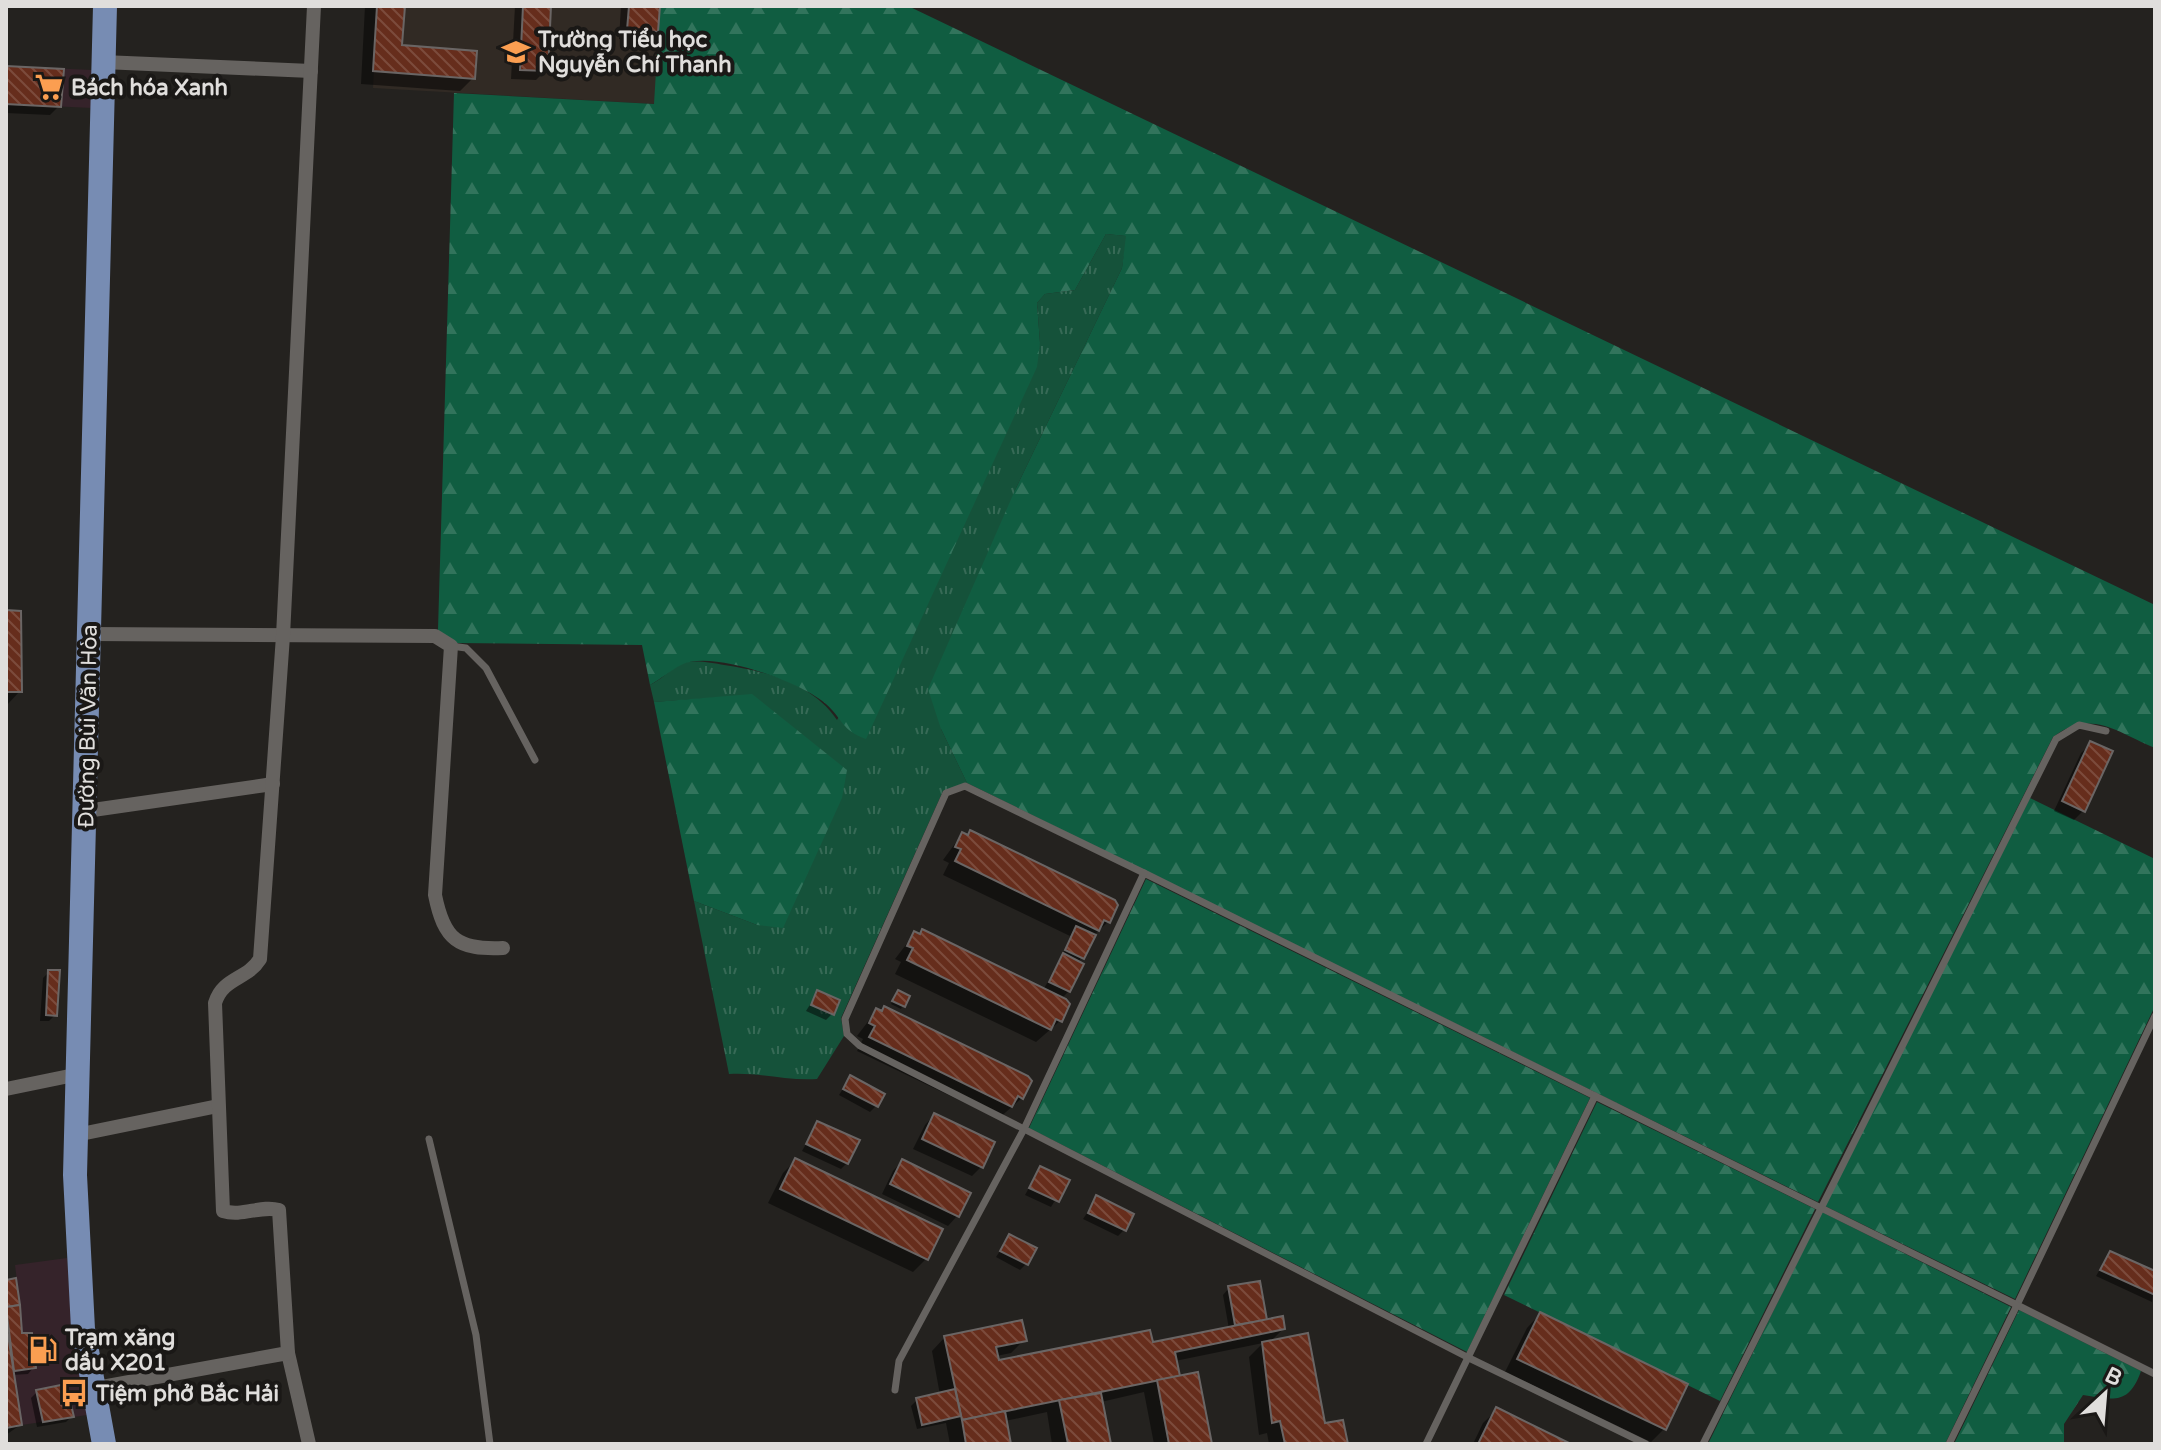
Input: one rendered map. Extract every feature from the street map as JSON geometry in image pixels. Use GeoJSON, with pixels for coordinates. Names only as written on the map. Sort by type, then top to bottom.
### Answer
{"type":"FeatureCollection","features":[{"type":"Feature","properties":{"kind":"main road","name":"Đường Bùi Văn Hòa"},"geometry":{"type":"LineString","coordinates":[[104,1444],[91,1389],[79,1271],[76,1135],[105,6]]}},
{"type":"Feature","properties":{"kind":"street"},"geometry":{"type":"LineString","coordinates":[[309,1444],[288,1353],[282,1218],[279,1210],[270,1208],[233,1214],[223,1211],[215,1003],[219,990],[228,981],[246,973],[260,959],[283,636],[314,6]]}},
{"type":"Feature","properties":{"kind":"street"},"geometry":{"type":"LineString","coordinates":[[103,62],[311,71]]}},
{"type":"Feature","properties":{"kind":"street"},"geometry":{"type":"LineString","coordinates":[[89,634],[435,636],[451,646],[435,895],[440,917],[449,934],[471,949],[503,948]]}},
{"type":"Feature","properties":{"kind":"street"},"geometry":{"type":"LineString","coordinates":[[86,811],[273,784]]}},
{"type":"Feature","properties":{"kind":"street"},"geometry":{"type":"LineString","coordinates":[[6,1089],[79,1074]]}},
{"type":"Feature","properties":{"kind":"street"},"geometry":{"type":"LineString","coordinates":[[76,1135],[218,1106]]}},
{"type":"Feature","properties":{"kind":"street"},"geometry":{"type":"LineString","coordinates":[[91,1389],[288,1353]]}},
{"type":"Feature","properties":{"kind":"lane"},"geometry":{"type":"LineString","coordinates":[[451,646],[466,648],[486,668],[535,760]]}},
{"type":"Feature","properties":{"kind":"lane"},"geometry":{"type":"LineString","coordinates":[[1703,1444],[2056,739],[2079,725],[2106,731]]}},
{"type":"Feature","properties":{"kind":"lane"},"geometry":{"type":"LineString","coordinates":[[1646,1444],[1469,1358],[860,1046],[847,1034],[845,1019],[946,793],[965,786],[2155,1374]]}},
{"type":"Feature","properties":{"kind":"lane"},"geometry":{"type":"LineString","coordinates":[[895,1390],[899,1361],[1024,1129],[1144,873]]}},
{"type":"Feature","properties":{"kind":"lane"},"geometry":{"type":"LineString","coordinates":[[1949,1444],[2155,1016]]}},
{"type":"Feature","properties":{"kind":"lane"},"geometry":{"type":"LineString","coordinates":[[1426,1444],[1595,1096]]}},
{"type":"Feature","properties":{"kind":"lane"},"geometry":{"type":"LineString","coordinates":[[429,1139],[476,1335],[490,1444]]}},
{"type":"Feature","properties":{"kind":"shaded area","name":"Trường Tiểu học Nguyễn Chí Thanh"},"geometry":{"type":"Polygon","coordinates":[[[377,6],[660,6],[655,104],[373,88],[377,6]]]}},
{"type":"Feature","properties":{"kind":"shaded area","name":"Bách hóa Xanh"},"geometry":{"type":"Polygon","coordinates":[[[6,66],[93,70],[92,108],[6,104],[6,66]]]}},
{"type":"Feature","properties":{"kind":"shaded area","name":"Trạm xăng dầu X201"},"geometry":{"type":"Polygon","coordinates":[[[67,1258],[72,1330],[87,1415],[22,1425],[6,1322],[6,1307],[20,1305],[15,1265],[67,1258]]]}},
{"type":"Feature","properties":{"kind":"green space"},"geometry":{"type":"Polygon","coordinates":[[[660,6],[908,6],[2155,605],[2155,748],[2116,730],[2092,724],[2066,728],[2053,737],[1818,1202],[967,783],[941,729],[928,689],[1016,488],[1122,268],[1126,236],[1106,234],[1075,290],[1045,294],[1037,303],[1040,343],[1037,367],[866,739],[847,728],[832,709],[814,695],[755,670],[713,661],[695,661],[681,665],[650,685],[642,645],[456,643],[438,630],[454,93],[654,104],[660,6]]]}},
{"type":"Feature","properties":{"kind":"green space"},"geometry":{"type":"Polygon","coordinates":[[[1106,234],[1127,236],[1122,268],[1016,488],[941,729],[967,783],[943,791],[841,1018],[844,1036],[817,1079],[729,1074],[694,901],[757,925],[791,728],[752,695],[654,702],[650,685],[686,663],[702,662],[740,668],[771,675],[801,688],[827,707],[837,720],[1040,343],[1037,303],[1045,294],[1075,290],[1106,234]]]}},
{"type":"Feature","properties":{"kind":"green space"},"geometry":{"type":"Polygon","coordinates":[[[752,694],[847,770],[842,798],[783,928],[757,925],[694,901],[654,702],[752,694]]]}},
{"type":"Feature","properties":{"kind":"green space"},"geometry":{"type":"Polygon","coordinates":[[[2030,798],[2155,859],[2155,1006],[2015,1299],[1825,1206],[2030,798]]]}},
{"type":"Feature","properties":{"kind":"green space"},"geometry":{"type":"Polygon","coordinates":[[[1146,879],[1590,1098],[1467,1352],[1029,1128],[1146,879]]]}},
{"type":"Feature","properties":{"kind":"green space"},"geometry":{"type":"Polygon","coordinates":[[[1597,1102],[1815,1209],[1720,1401],[1504,1295],[1597,1102]]]}},
{"type":"Feature","properties":{"kind":"green space"},"geometry":{"type":"Polygon","coordinates":[[[1822,1212],[2011,1307],[1945,1444],[1708,1444],[1822,1212]]]}},
{"type":"Feature","properties":{"kind":"green space"},"geometry":{"type":"Polygon","coordinates":[[[2019,1310],[2141,1371],[2136,1382],[2126,1395],[2119,1398],[2083,1395],[2064,1424],[2064,1444],[1954,1444],[2019,1310]]]}},
{"type":"Feature","properties":{"kind":"building"},"geometry":{"type":"Polygon","coordinates":[[[377,6],[405,6],[402,45],[477,51],[475,79],[373,71],[377,6]]]}},
{"type":"Feature","properties":{"kind":"building"},"geometry":{"type":"Polygon","coordinates":[[[523,6],[551,6],[548,71],[520,70],[523,6]]]}},
{"type":"Feature","properties":{"kind":"building"},"geometry":{"type":"Polygon","coordinates":[[[629,6],[660,6],[658,32],[627,30],[629,6]]]}},
{"type":"Feature","properties":{"kind":"building","name":"Bách hóa Xanh"},"geometry":{"type":"Polygon","coordinates":[[[6,66],[64,69],[61,107],[6,104],[6,66]]]}},
{"type":"Feature","properties":{"kind":"building"},"geometry":{"type":"Polygon","coordinates":[[[6,610],[21,611],[22,692],[6,692],[6,610]]]}},
{"type":"Feature","properties":{"kind":"building"},"geometry":{"type":"Polygon","coordinates":[[[2090,741],[2113,751],[2085,812],[2062,801],[2090,741]]]}},
{"type":"Feature","properties":{"kind":"building"},"geometry":{"type":"Polygon","coordinates":[[[970,830],[1115,900],[1118,905],[1110,923],[1104,920],[1099,931],[955,861],[961,849],[955,847],[962,832],[968,835],[970,830]]]}},
{"type":"Feature","properties":{"kind":"building"},"geometry":{"type":"Polygon","coordinates":[[[1076,926],[1096,935],[1084,959],[1065,950],[1076,926]]]}},
{"type":"Feature","properties":{"kind":"building"},"geometry":{"type":"Polygon","coordinates":[[[922,929],[1066,999],[1070,1004],[1062,1022],[1056,1019],[1051,1030],[907,960],[913,948],[907,946],[914,931],[920,934],[922,929]]]}},
{"type":"Feature","properties":{"kind":"building"},"geometry":{"type":"Polygon","coordinates":[[[1063,953],[1084,964],[1070,992],[1049,982],[1063,953]]]}},
{"type":"Feature","properties":{"kind":"building"},"geometry":{"type":"Polygon","coordinates":[[[48,970],[60,970],[57,1016],[46,1015],[48,970]]]}},
{"type":"Feature","properties":{"kind":"building"},"geometry":{"type":"Polygon","coordinates":[[[817,990],[840,1000],[834,1015],[811,1005],[817,990]]]}},
{"type":"Feature","properties":{"kind":"building"},"geometry":{"type":"Polygon","coordinates":[[[898,990],[910,996],[905,1007],[892,1001],[898,990]]]}},
{"type":"Feature","properties":{"kind":"building"},"geometry":{"type":"Polygon","coordinates":[[[884,1006],[1028,1076],[1032,1081],[1023,1099],[1018,1096],[1012,1107],[869,1037],[875,1026],[869,1023],[876,1008],[882,1011],[884,1006]]]}},
{"type":"Feature","properties":{"kind":"building"},"geometry":{"type":"Polygon","coordinates":[[[850,1075],[885,1094],[878,1107],[843,1089],[850,1075]]]}},
{"type":"Feature","properties":{"kind":"building"},"geometry":{"type":"Polygon","coordinates":[[[934,1113],[995,1142],[983,1168],[922,1139],[934,1113]]]}},
{"type":"Feature","properties":{"kind":"building"},"geometry":{"type":"Polygon","coordinates":[[[817,1121],[860,1140],[848,1164],[806,1144],[817,1121]]]}},
{"type":"Feature","properties":{"kind":"building"},"geometry":{"type":"Polygon","coordinates":[[[795,1158],[943,1229],[928,1260],[780,1189],[795,1158]]]}},
{"type":"Feature","properties":{"kind":"building"},"geometry":{"type":"Polygon","coordinates":[[[902,1159],[971,1193],[959,1217],[890,1184],[902,1159]]]}},
{"type":"Feature","properties":{"kind":"building"},"geometry":{"type":"Polygon","coordinates":[[[1040,1166],[1070,1180],[1059,1202],[1029,1188],[1040,1166]]]}},
{"type":"Feature","properties":{"kind":"building"},"geometry":{"type":"Polygon","coordinates":[[[1096,1195],[1134,1214],[1126,1231],[1088,1213],[1096,1195]]]}},
{"type":"Feature","properties":{"kind":"building"},"geometry":{"type":"Polygon","coordinates":[[[1009,1234],[1037,1248],[1028,1265],[1000,1251],[1009,1234]]]}},
{"type":"Feature","properties":{"kind":"building"},"geometry":{"type":"Polygon","coordinates":[[[2110,1251],[2155,1271],[2155,1295],[2100,1270],[2110,1251]]]}},
{"type":"Feature","properties":{"kind":"building"},"geometry":{"type":"Polygon","coordinates":[[[16,1278],[20,1305],[6,1307],[6,1280],[16,1278]]]}},
{"type":"Feature","properties":{"kind":"building"},"geometry":{"type":"Polygon","coordinates":[[[1260,1281],[1267,1320],[1235,1325],[1228,1286],[1260,1281]]]}},
{"type":"Feature","properties":{"kind":"building"},"geometry":{"type":"Polygon","coordinates":[[[20,1305],[22,1333],[32,1333],[36,1368],[14,1371],[6,1307],[20,1305]]]}},
{"type":"Feature","properties":{"kind":"building"},"geometry":{"type":"Polygon","coordinates":[[[1540,1312],[1688,1384],[1666,1430],[1517,1359],[1540,1312]]]}},
{"type":"Feature","properties":{"kind":"building"},"geometry":{"type":"Polygon","coordinates":[[[1283,1316],[1285,1329],[1175,1352],[1180,1376],[962,1420],[944,1336],[1022,1320],[1027,1341],[996,1347],[999,1360],[1150,1330],[1153,1342],[1283,1316]]]}},
{"type":"Feature","properties":{"kind":"building"},"geometry":{"type":"Polygon","coordinates":[[[6,1322],[22,1425],[6,1428],[6,1322]]]}},
{"type":"Feature","properties":{"kind":"building"},"geometry":{"type":"Polygon","coordinates":[[[1308,1333],[1325,1423],[1343,1420],[1348,1444],[1285,1444],[1280,1421],[1272,1423],[1262,1342],[1308,1333]]]}},
{"type":"Feature","properties":{"kind":"building"},"geometry":{"type":"Polygon","coordinates":[[[1198,1372],[1212,1444],[1169,1444],[1157,1380],[1198,1372]]]}},
{"type":"Feature","properties":{"kind":"building"},"geometry":{"type":"Polygon","coordinates":[[[66,1384],[74,1417],[43,1422],[36,1390],[66,1384]]]}},
{"type":"Feature","properties":{"kind":"building"},"geometry":{"type":"Polygon","coordinates":[[[955,1389],[961,1416],[922,1425],[916,1398],[955,1389]]]}},
{"type":"Feature","properties":{"kind":"building"},"geometry":{"type":"Polygon","coordinates":[[[1101,1393],[1111,1444],[1068,1444],[1059,1400],[1101,1393]]]}},
{"type":"Feature","properties":{"kind":"building"},"geometry":{"type":"Polygon","coordinates":[[[1496,1407],[1571,1444],[1478,1444],[1496,1407]]]}},
{"type":"Feature","properties":{"kind":"building"},"geometry":{"type":"Polygon","coordinates":[[[1005,1411],[1011,1444],[966,1444],[962,1420],[1005,1411]]]}},
{"type":"Feature","properties":{"kind":"place","name":"Trường Tiểu học Nguyễn Chí Thanh"},"geometry":{"type":"Point","coordinates":[516,52]}},
{"type":"Feature","properties":{"kind":"place","name":"Bách hóa Xanh"},"geometry":{"type":"Point","coordinates":[49,87]}},
{"type":"Feature","properties":{"kind":"place","name":"Trạm xăng dầu X201"},"geometry":{"type":"Point","coordinates":[43,1350]}},
{"type":"Feature","properties":{"kind":"place","name":"Tiệm phở Bắc Hải"},"geometry":{"type":"Point","coordinates":[74,1393]}}]}
